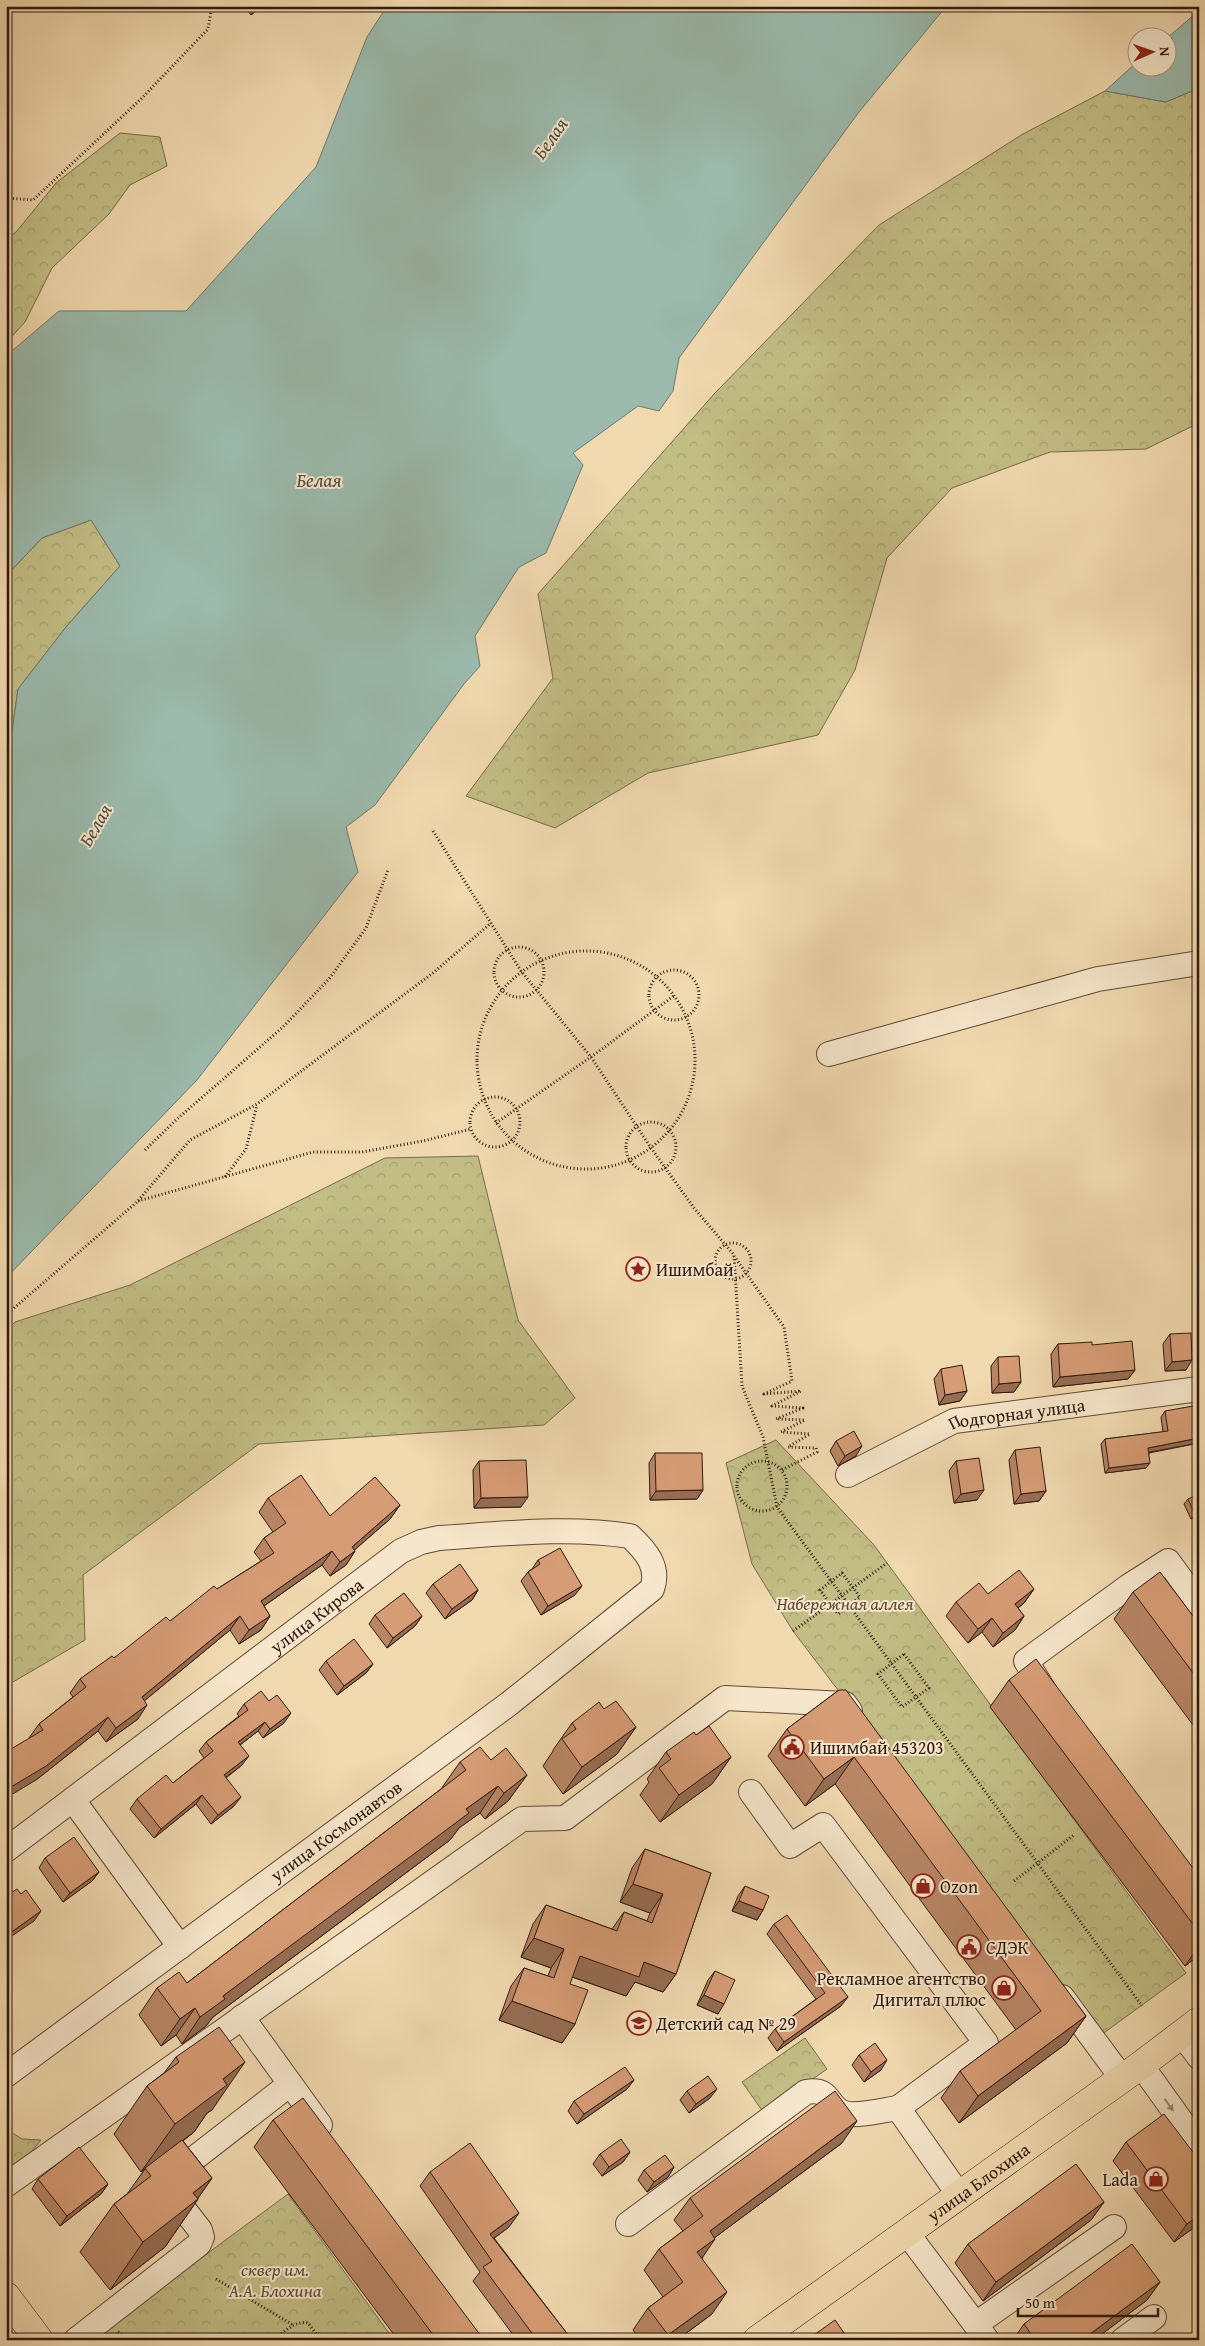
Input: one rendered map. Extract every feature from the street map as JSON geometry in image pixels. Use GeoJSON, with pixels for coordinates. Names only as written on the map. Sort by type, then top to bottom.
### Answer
{"type":"FeatureCollection","features":[{"type":"Feature","properties":{"kind":"main road","name":"улица Блохина"},"geometry":{"type":"LineString","coordinates":[[757,2340],[1132,2072],[1190,2028]]}},
{"type":"Feature","properties":{"kind":"main road"},"geometry":{"type":"LineString","coordinates":[[6,2296],[39,2340]]}},
{"type":"Feature","properties":{"kind":"street"},"geometry":{"type":"LineString","coordinates":[[830,1054],[1098,980],[1199,963]]}},
{"type":"Feature","properties":{"kind":"street","name":"Подгорная улица"},"geometry":{"type":"LineString","coordinates":[[848,1475],[954,1420],[1199,1389]]}},
{"type":"Feature","properties":{"kind":"street","name":"улица Кирова"},"geometry":{"type":"LineString","coordinates":[[6,1850],[401,1551],[421,1542],[440,1538],[561,1530],[620,1534],[630,1536],[638,1544],[654,1566],[656,1578]]}},
{"type":"Feature","properties":{"kind":"street"},"geometry":{"type":"LineString","coordinates":[[1060,1713],[1037,1682],[1026,1661],[1128,1586],[1168,1561],[1199,1604]]}},
{"type":"Feature","properties":{"kind":"street","name":"улица Космонавтов"},"geometry":{"type":"LineString","coordinates":[[6,2075],[510,1703],[652,1588],[656,1578]]}},
{"type":"Feature","properties":{"kind":"street"},"geometry":{"type":"LineString","coordinates":[[6,2185],[522,1819],[565,1818],[725,1698],[845,1704],[862,1728]]}},
{"type":"Feature","properties":{"kind":"street"},"geometry":{"type":"LineString","coordinates":[[628,2224],[806,2092],[817,2091],[826,2095],[837,2109],[845,2113],[898,2108],[986,2043],[823,1825],[790,1846],[751,1792]]}},
{"type":"Feature","properties":{"kind":"street"},"geometry":{"type":"LineString","coordinates":[[73,1800],[180,1947]]}},
{"type":"Feature","properties":{"kind":"street"},"geometry":{"type":"LineString","coordinates":[[1052,1983],[1199,2146]]}},
{"type":"Feature","properties":{"kind":"street"},"geometry":{"type":"LineString","coordinates":[[242,2017],[330,2140]]}},
{"type":"Feature","properties":{"kind":"street"},"geometry":{"type":"LineString","coordinates":[[1190,2028],[1199,2057]]}},
{"type":"Feature","properties":{"kind":"street"},"geometry":{"type":"LineString","coordinates":[[76,2340],[199,2244],[202,2237],[200,2230],[169,2190],[167,2184],[169,2178],[290,2084]]}},
{"type":"Feature","properties":{"kind":"street"},"geometry":{"type":"LineString","coordinates":[[898,2108],[959,2195]]}},
{"type":"Feature","properties":{"kind":"street"},"geometry":{"type":"LineString","coordinates":[[907,2233],[982,2332],[1114,2228]]}},
{"type":"Feature","properties":{"kind":"street"},"geometry":{"type":"LineString","coordinates":[[1123,2340],[1154,2317]]}},
{"type":"Feature","properties":{"kind":"path"},"geometry":{"type":"LineString","coordinates":[[6,198],[33,200],[141,99],[208,29],[212,6]]}},
{"type":"Feature","properties":{"kind":"path"},"geometry":{"type":"LineString","coordinates":[[433,831],[521,971],[591,1057],[651,1148],[734,1255],[784,1327],[792,1381],[764,1394],[801,1391],[772,1406],[803,1408],[776,1419],[805,1420],[781,1432],[810,1434],[788,1447],[816,1448],[817,1452],[782,1470]]}},
{"type":"Feature","properties":{"kind":"path"},"geometry":{"type":"LineString","coordinates":[[145,1150],[176,1120],[283,1027],[329,979],[366,928],[388,870]]}},
{"type":"Feature","properties":{"kind":"path"},"geometry":{"type":"LineString","coordinates":[[6,1315],[137,1202],[190,1140],[258,1104],[433,973],[491,923]]}},
{"type":"Feature","properties":{"kind":"path"},"geometry":{"type":"LineString","coordinates":[[516,946],[526,947],[535,952],[541,960],[544,974],[541,984],[536,990],[526,996],[516,997],[501,990],[496,984],[493,969],[499,956],[507,949],[516,946]]}},
{"type":"Feature","properties":{"kind":"path"},"geometry":{"type":"LineString","coordinates":[[574,950],[603,951],[630,959],[657,976],[675,995],[687,1017],[695,1048],[694,1076],[686,1104],[670,1130],[651,1148],[629,1160],[598,1169],[568,1168],[540,1160],[512,1141],[496,1123],[484,1100],[477,1070],[478,1042],[486,1015],[501,990],[521,971],[541,960],[574,950]]}},
{"type":"Feature","properties":{"kind":"path"},"geometry":{"type":"LineString","coordinates":[[676,970],[686,973],[693,979],[698,988],[698,1003],[693,1012],[687,1017],[671,1021],[662,1018],[654,1011],[649,1003],[648,993],[651,983],[657,976],[666,971],[676,970]]}},
{"type":"Feature","properties":{"kind":"path"},"geometry":{"type":"LineString","coordinates":[[496,1123],[591,1057],[675,995]]}},
{"type":"Feature","properties":{"kind":"path"},"geometry":{"type":"LineString","coordinates":[[493,1097],[502,1098],[511,1103],[516,1109],[520,1125],[512,1141],[502,1146],[488,1146],[475,1138],[471,1130],[472,1110],[484,1100],[493,1097]]}},
{"type":"Feature","properties":{"kind":"path"},"geometry":{"type":"LineString","coordinates":[[225,1177],[246,1149],[258,1104]]}},
{"type":"Feature","properties":{"kind":"path"},"geometry":{"type":"LineString","coordinates":[[654,1122],[670,1130],[675,1140],[676,1150],[674,1159],[666,1168],[648,1172],[639,1170],[629,1160],[626,1144],[629,1135],[637,1126],[654,1122]]}},
{"type":"Feature","properties":{"kind":"path"},"geometry":{"type":"LineString","coordinates":[[137,1202],[313,1152],[362,1152],[471,1130]]}},
{"type":"Feature","properties":{"kind":"path"},"geometry":{"type":"LineString","coordinates":[[736,1243],[746,1248],[751,1259],[751,1265],[746,1272],[735,1279],[722,1275],[715,1265],[716,1254],[724,1244],[736,1243]]}},
{"type":"Feature","properties":{"kind":"path"},"geometry":{"type":"LineString","coordinates":[[734,1255],[742,1386],[763,1437],[776,1507],[1142,2006]]}},
{"type":"Feature","properties":{"kind":"path"},"geometry":{"type":"LineString","coordinates":[[767,1461],[782,1470],[787,1479],[787,1489],[785,1498],[776,1507],[765,1512],[750,1508],[740,1498],[737,1488],[740,1474],[746,1466],[755,1462],[767,1461]]}},
{"type":"Feature","properties":{"kind":"path"},"geometry":{"type":"LineString","coordinates":[[793,1631],[887,1563]]}},
{"type":"Feature","properties":{"kind":"path"},"geometry":{"type":"LineString","coordinates":[[842,1573],[860,1597],[838,1614],[820,1590],[831,1582],[842,1573]]}},
{"type":"Feature","properties":{"kind":"path"},"geometry":{"type":"LineString","coordinates":[[904,1654],[928,1688],[902,1707],[878,1674],[892,1664],[904,1654]]}},
{"type":"Feature","properties":{"kind":"path"},"geometry":{"type":"LineString","coordinates":[[1014,1881],[1074,1835]]}},
{"type":"Feature","properties":{"kind":"path"},"geometry":{"type":"LineString","coordinates":[[216,2279],[293,2326]]}},
{"type":"Feature","properties":{"kind":"path"},"geometry":{"type":"LineString","coordinates":[[273,2340],[303,2321],[308,2322],[321,2340]]}},
{"type":"Feature","properties":{"kind":"green space"},"geometry":{"type":"Polygon","coordinates":[[[1199,88],[1199,423],[1146,449],[1050,452],[952,488],[887,558],[855,670],[818,735],[648,773],[555,828],[466,796],[553,678],[538,594],[715,393],[879,225],[1023,134],[1105,91],[1166,102],[1199,88]]]}},
{"type":"Feature","properties":{"kind":"green space"},"geometry":{"type":"Polygon","coordinates":[[[120,133],[160,137],[167,166],[130,185],[109,214],[52,268],[25,322],[6,343],[6,240],[16,232],[56,183],[120,133]]]}},
{"type":"Feature","properties":{"kind":"green space"},"geometry":{"type":"Polygon","coordinates":[[[91,520],[120,566],[66,627],[18,689],[12,731],[6,737],[6,576],[42,538],[91,520]]]}},
{"type":"Feature","properties":{"kind":"green space"},"geometry":{"type":"Polygon","coordinates":[[[478,1156],[518,1320],[575,1398],[544,1425],[259,1444],[83,1575],[85,1640],[6,1686],[6,1330],[15,1322],[130,1285],[385,1158],[478,1156]]]}},
{"type":"Feature","properties":{"kind":"green space","name":"Набережная аллея"},"geometry":{"type":"Polygon","coordinates":[[[776,1440],[874,1545],[1186,1973],[1101,2035],[793,1631],[752,1564],[726,1463],[776,1440]]]}},
{"type":"Feature","properties":{"kind":"green space"},"geometry":{"type":"Polygon","coordinates":[[[805,2038],[827,2069],[764,2113],[742,2082],[805,2038]]]}},
{"type":"Feature","properties":{"kind":"green space"},"geometry":{"type":"Polygon","coordinates":[[[6,2129],[22,2139],[41,2140],[6,2183],[6,2129]]]}},
{"type":"Feature","properties":{"kind":"green space","name":"сквер им. А.А. Блохина"},"geometry":{"type":"Polygon","coordinates":[[[288,2194],[394,2340],[90,2340],[288,2194]]]}},
{"type":"Feature","properties":{"kind":"water","name":"Белая"},"geometry":{"type":"Polygon","coordinates":[[[387,6],[949,6],[944,9],[859,112],[679,358],[673,391],[659,411],[638,406],[573,453],[583,465],[546,553],[519,567],[475,636],[480,666],[464,684],[375,805],[346,827],[358,872],[197,1080],[6,1278],[6,737],[12,731],[18,689],[66,627],[120,566],[91,520],[42,538],[6,576],[6,356],[59,311],[186,311],[316,167],[367,37],[387,6]]]}},
{"type":"Feature","properties":{"kind":"water"},"geometry":{"type":"Polygon","coordinates":[[[1199,7],[1199,88],[1166,102],[1105,91],[1128,70],[1128,78],[1178,78],[1178,29],[1194,15],[1199,7]]]}},
{"type":"Feature","properties":{"kind":"building"},"geometry":{"type":"Polygon","coordinates":[[[1191,1333],[1192,1360],[1172,1362],[1170,1334],[1191,1333]]]}},
{"type":"Feature","properties":{"kind":"building"},"geometry":{"type":"Polygon","coordinates":[[[1132,1341],[1135,1370],[1060,1377],[1058,1344],[1092,1342],[1092,1345],[1132,1341]]]}},
{"type":"Feature","properties":{"kind":"building"},"geometry":{"type":"Polygon","coordinates":[[[1019,1356],[1021,1382],[999,1384],[998,1357],[1019,1356]]]}},
{"type":"Feature","properties":{"kind":"building"},"geometry":{"type":"Polygon","coordinates":[[[962,1365],[967,1391],[945,1395],[941,1369],[962,1365]]]}},
{"type":"Feature","properties":{"kind":"building"},"geometry":{"type":"Polygon","coordinates":[[[1199,1405],[1199,1438],[1148,1448],[1150,1463],[1109,1468],[1105,1439],[1168,1431],[1165,1411],[1199,1405]]]}},
{"type":"Feature","properties":{"kind":"building"},"geometry":{"type":"Polygon","coordinates":[[[854,1431],[862,1446],[845,1456],[836,1441],[854,1431]]]}},
{"type":"Feature","properties":{"kind":"building"},"geometry":{"type":"Polygon","coordinates":[[[1040,1447],[1046,1491],[1021,1494],[1015,1450],[1040,1447]]]}},
{"type":"Feature","properties":{"kind":"building"},"geometry":{"type":"Polygon","coordinates":[[[655,1453],[702,1453],[703,1490],[656,1491],[655,1453]]]}},
{"type":"Feature","properties":{"kind":"building"},"geometry":{"type":"Polygon","coordinates":[[[979,1458],[984,1490],[961,1494],[956,1461],[979,1458]]]}},
{"type":"Feature","properties":{"kind":"building"},"geometry":{"type":"Polygon","coordinates":[[[526,1460],[528,1497],[481,1498],[479,1461],[526,1460]]]}},
{"type":"Feature","properties":{"kind":"building"},"geometry":{"type":"Polygon","coordinates":[[[301,1475],[330,1516],[375,1477],[400,1505],[352,1547],[355,1551],[340,1562],[332,1551],[261,1601],[270,1616],[249,1630],[240,1616],[142,1697],[147,1705],[116,1728],[108,1717],[46,1766],[6,1790],[6,1752],[43,1730],[39,1724],[86,1687],[80,1679],[112,1656],[114,1658],[166,1617],[170,1621],[214,1586],[217,1589],[274,1553],[264,1538],[286,1523],[268,1498],[301,1475]]]}},
{"type":"Feature","properties":{"kind":"building"},"geometry":{"type":"Polygon","coordinates":[[[1199,1494],[1199,1513],[1195,1515],[1188,1499],[1199,1494]]]}},
{"type":"Feature","properties":{"kind":"building"},"geometry":{"type":"Polygon","coordinates":[[[560,1548],[582,1586],[548,1606],[528,1572],[540,1564],[538,1560],[560,1548]]]}},
{"type":"Feature","properties":{"kind":"building"},"geometry":{"type":"Polygon","coordinates":[[[460,1564],[478,1590],[452,1609],[433,1584],[460,1564]]]}},
{"type":"Feature","properties":{"kind":"building"},"geometry":{"type":"Polygon","coordinates":[[[1019,1570],[1034,1589],[1015,1604],[1024,1616],[1003,1633],[992,1618],[978,1629],[956,1602],[979,1583],[988,1594],[1019,1570]]]}},
{"type":"Feature","properties":{"kind":"building"},"geometry":{"type":"Polygon","coordinates":[[[1160,1572],[1199,1624],[1199,1681],[1133,1592],[1160,1572]]]}},
{"type":"Feature","properties":{"kind":"building"},"geometry":{"type":"Polygon","coordinates":[[[404,1593],[422,1616],[393,1638],[375,1615],[404,1593]]]}},
{"type":"Feature","properties":{"kind":"building"},"geometry":{"type":"Polygon","coordinates":[[[354,1639],[373,1664],[344,1686],[326,1661],[354,1639]]]}},
{"type":"Feature","properties":{"kind":"building"},"geometry":{"type":"Polygon","coordinates":[[[1036,1659],[1199,1876],[1199,1932],[1009,1680],[1036,1659]]]}},
{"type":"Feature","properties":{"kind":"building"},"geometry":{"type":"Polygon","coordinates":[[[839,1690],[846,1690],[1086,2016],[978,2096],[960,2071],[1041,2011],[854,1757],[824,1779],[787,1729],[839,1690]]]}},
{"type":"Feature","properties":{"kind":"building"},"geometry":{"type":"Polygon","coordinates":[[[261,1691],[269,1701],[277,1695],[291,1713],[270,1729],[265,1722],[238,1742],[249,1756],[224,1775],[241,1797],[218,1815],[202,1795],[161,1829],[137,1799],[166,1775],[173,1783],[213,1751],[206,1742],[248,1710],[244,1704],[261,1691]]]}},
{"type":"Feature","properties":{"kind":"building"},"geometry":{"type":"Polygon","coordinates":[[[616,1701],[636,1727],[582,1767],[562,1739],[576,1729],[572,1723],[599,1702],[604,1709],[616,1701]]]}},
{"type":"Feature","properties":{"kind":"building"},"geometry":{"type":"Polygon","coordinates":[[[709,1726],[731,1757],[679,1795],[659,1768],[671,1759],[666,1752],[694,1732],[696,1735],[709,1726]]]}},
{"type":"Feature","properties":{"kind":"building"},"geometry":{"type":"Polygon","coordinates":[[[480,1747],[491,1760],[506,1748],[527,1775],[504,1793],[498,1786],[466,1809],[469,1813],[223,1996],[225,1999],[200,2017],[195,2008],[180,2019],[157,1988],[179,1972],[187,1983],[466,1770],[460,1762],[480,1747]]]}},
{"type":"Feature","properties":{"kind":"building"},"geometry":{"type":"Polygon","coordinates":[[[74,1837],[99,1872],[70,1893],[45,1858],[74,1837]]]}},
{"type":"Feature","properties":{"kind":"building"},"geometry":{"type":"Polygon","coordinates":[[[645,1849],[711,1873],[676,1974],[644,1962],[639,1977],[580,1956],[570,1984],[588,1990],[575,2024],[512,2001],[524,1968],[554,1978],[564,1949],[534,1938],[546,1905],[617,1931],[624,1912],[652,1923],[663,1894],[633,1884],[645,1849]]]}},
{"type":"Feature","properties":{"kind":"building"},"geometry":{"type":"Polygon","coordinates":[[[745,1886],[769,1896],[763,1910],[739,1901],[745,1886]]]}},
{"type":"Feature","properties":{"kind":"building"},"geometry":{"type":"Polygon","coordinates":[[[17,1889],[21,1894],[26,1890],[41,1911],[6,1936],[6,1896],[17,1889]]]}},
{"type":"Feature","properties":{"kind":"building"},"geometry":{"type":"Polygon","coordinates":[[[787,1915],[848,1997],[784,2042],[775,2029],[825,1993],[774,1924],[787,1915]]]}},
{"type":"Feature","properties":{"kind":"building"},"geometry":{"type":"Polygon","coordinates":[[[715,1971],[735,1980],[724,2004],[704,1995],[715,1971]]]}},
{"type":"Feature","properties":{"kind":"building"},"geometry":{"type":"Polygon","coordinates":[[[219,2027],[245,2062],[223,2079],[227,2085],[175,2124],[147,2086],[179,2062],[176,2057],[219,2027]]]}},
{"type":"Feature","properties":{"kind":"building"},"geometry":{"type":"Polygon","coordinates":[[[875,2043],[887,2060],[871,2072],[859,2055],[875,2043]]]}},
{"type":"Feature","properties":{"kind":"building"},"geometry":{"type":"Polygon","coordinates":[[[625,2067],[634,2080],[584,2114],[574,2101],[625,2067]]]}},
{"type":"Feature","properties":{"kind":"building"},"geometry":{"type":"Polygon","coordinates":[[[708,2076],[717,2089],[696,2104],[687,2091],[708,2076]]]}},
{"type":"Feature","properties":{"kind":"building"},"geometry":{"type":"Polygon","coordinates":[[[835,2091],[857,2121],[710,2231],[715,2239],[697,2252],[727,2292],[668,2335],[648,2308],[683,2282],[659,2249],[703,2216],[690,2198],[835,2091]]]}},
{"type":"Feature","properties":{"kind":"building"},"geometry":{"type":"Polygon","coordinates":[[[303,2098],[484,2340],[437,2340],[273,2120],[303,2098]]]}},
{"type":"Feature","properties":{"kind":"building"},"geometry":{"type":"Polygon","coordinates":[[[1164,2114],[1199,2160],[1199,2215],[1187,2224],[1126,2142],[1164,2114]]]}},
{"type":"Feature","properties":{"kind":"building"},"geometry":{"type":"Polygon","coordinates":[[[621,2139],[630,2152],[609,2167],[600,2154],[621,2139]]]}},
{"type":"Feature","properties":{"kind":"building"},"geometry":{"type":"Polygon","coordinates":[[[182,2140],[212,2178],[193,2193],[198,2199],[143,2242],[114,2204],[151,2176],[145,2168],[182,2140]]]}},
{"type":"Feature","properties":{"kind":"building"},"geometry":{"type":"Polygon","coordinates":[[[470,2143],[519,2213],[490,2234],[572,2340],[537,2340],[483,2267],[492,2261],[430,2172],[470,2143]]]}},
{"type":"Feature","properties":{"kind":"building"},"geometry":{"type":"Polygon","coordinates":[[[79,2147],[108,2184],[67,2216],[38,2179],[79,2147]]]}},
{"type":"Feature","properties":{"kind":"building"},"geometry":{"type":"Polygon","coordinates":[[[665,2155],[674,2167],[654,2182],[644,2170],[665,2155]]]}},
{"type":"Feature","properties":{"kind":"building"},"geometry":{"type":"Polygon","coordinates":[[[1076,2164],[1104,2202],[996,2282],[968,2244],[1076,2164]]]}},
{"type":"Feature","properties":{"kind":"building"},"geometry":{"type":"Polygon","coordinates":[[[1132,2244],[1160,2282],[1082,2340],[1035,2340],[1024,2324],[1132,2244]]]}},
{"type":"Feature","properties":{"kind":"building"},"geometry":{"type":"Polygon","coordinates":[[[835,2320],[849,2340],[807,2340],[835,2320]]]}},
{"type":"Feature","properties":{"kind":"place","name":"Ишимбай"},"geometry":{"type":"Point","coordinates":[638,1269]}},
{"type":"Feature","properties":{"kind":"place","name":"Ишимбай 453203"},"geometry":{"type":"Point","coordinates":[792,1747]}},
{"type":"Feature","properties":{"kind":"place","name":"Ozon"},"geometry":{"type":"Point","coordinates":[923,1886]}},
{"type":"Feature","properties":{"kind":"place","name":"СДЭК"},"geometry":{"type":"Point","coordinates":[969,1947]}},
{"type":"Feature","properties":{"kind":"place","name":"Рекламное агентство Дигитал плюс"},"geometry":{"type":"Point","coordinates":[1004,1988]}},
{"type":"Feature","properties":{"kind":"place","name":"Детский сад № 29"},"geometry":{"type":"Point","coordinates":[639,2023]}},
{"type":"Feature","properties":{"kind":"place","name":"Lada"},"geometry":{"type":"Point","coordinates":[1156,2179]}}]}
